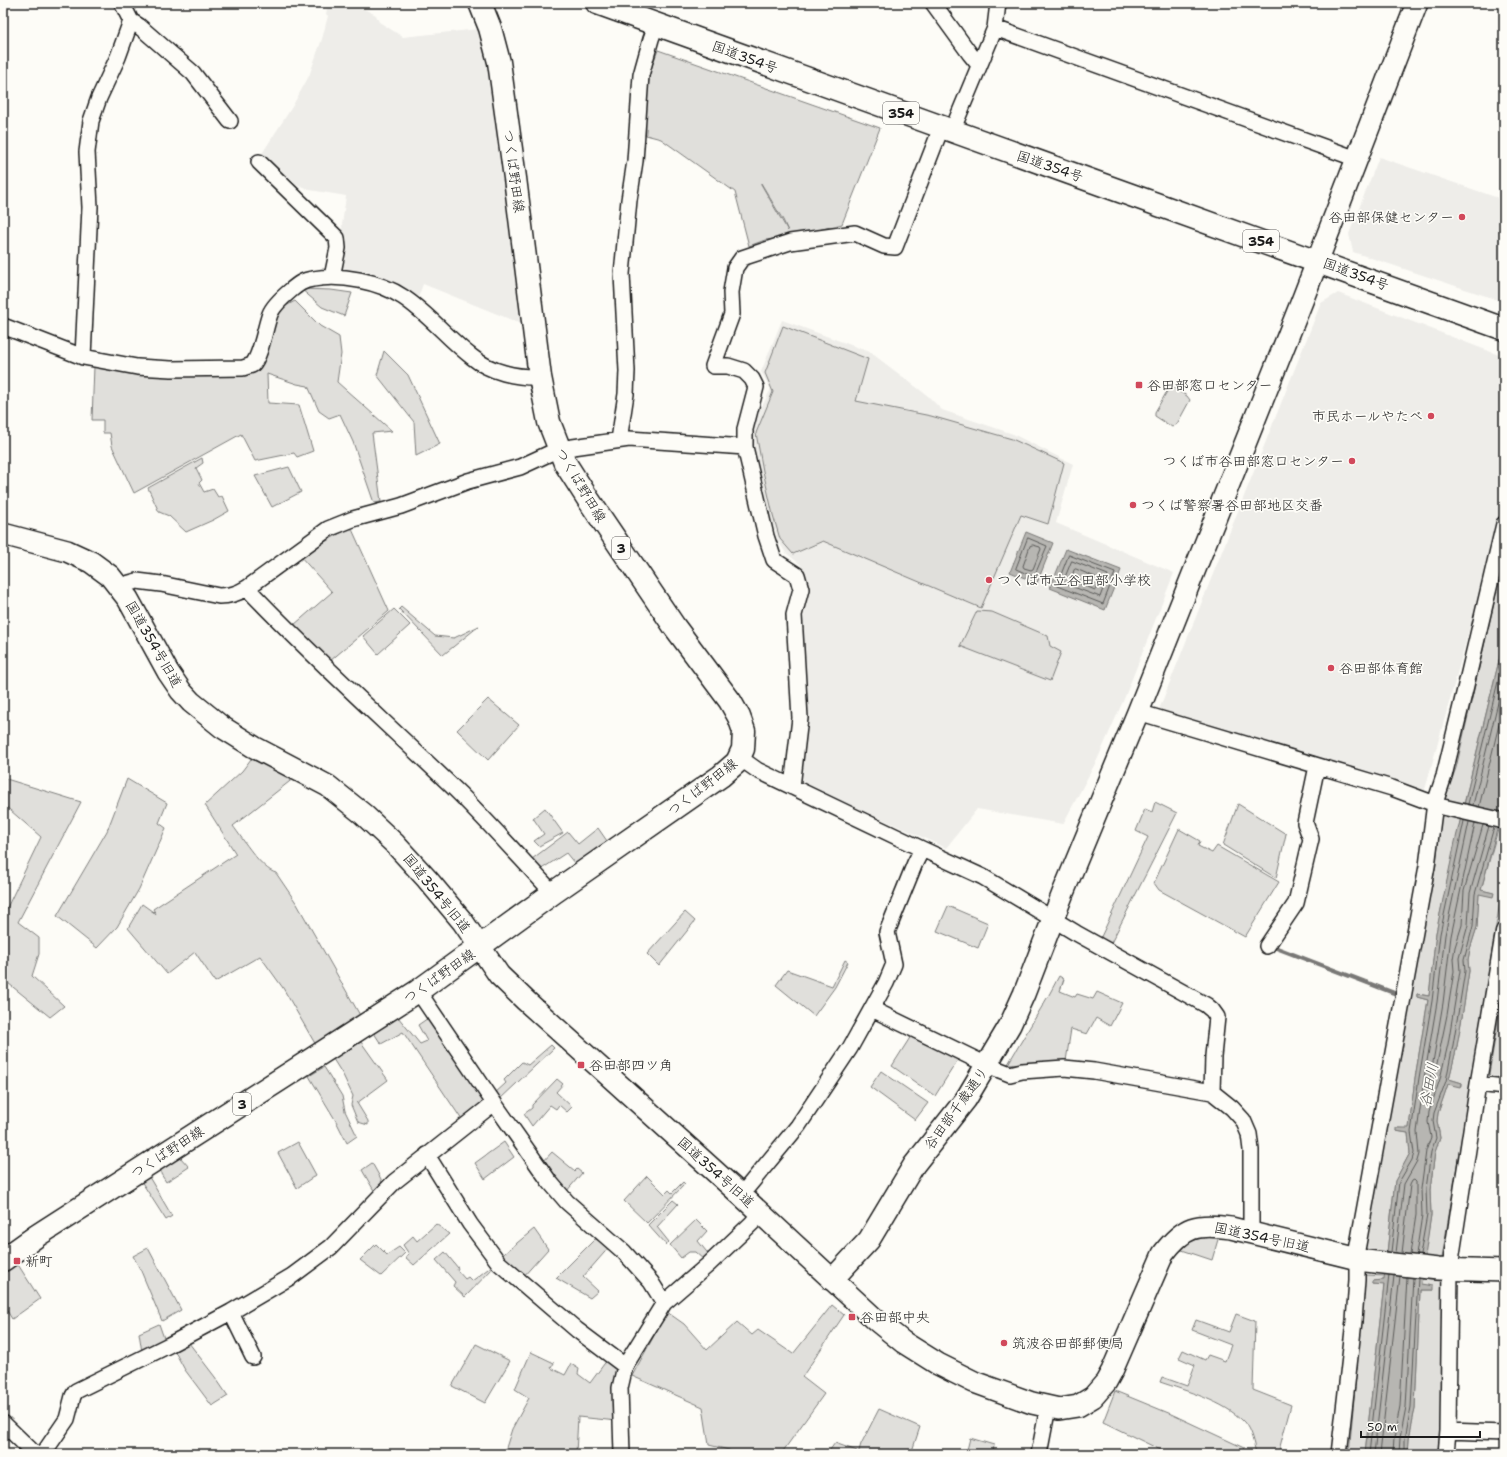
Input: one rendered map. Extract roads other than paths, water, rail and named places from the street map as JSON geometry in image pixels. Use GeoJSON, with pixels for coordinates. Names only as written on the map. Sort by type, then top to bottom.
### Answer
{"type":"FeatureCollection","features":[{"type":"Feature","properties":{"kind":"main road","name":"つくば野田線"},"geometry":{"type":"LineString","coordinates":[[3,1260],[44,1231],[418,991],[553,893],[687,800],[727,771],[740,758],[744,744],[744,731],[739,717],[730,701],[665,613],[588,499],[565,463],[549,422],[540,377],[516,178],[499,62],[490,28],[480,3]]}},
{"type":"Feature","properties":{"kind":"main road","name":"国道354号"},"geometry":{"type":"LineString","coordinates":[[597,3],[946,130],[1318,260],[1504,329]]}},
{"type":"Feature","properties":{"kind":"street"},"geometry":{"type":"LineString","coordinates":[[122,3],[131,21],[139,26],[194,73],[230,121]]}},
{"type":"Feature","properties":{"kind":"street"},"geometry":{"type":"LineString","coordinates":[[934,3],[970,54],[979,64]]}},
{"type":"Feature","properties":{"kind":"street"},"geometry":{"type":"LineString","coordinates":[[792,787],[800,718],[794,615],[800,589],[797,575],[774,560],[766,536],[745,447],[745,429],[756,387],[752,379],[744,371],[728,366],[713,366],[732,314],[731,292],[735,268],[742,258],[790,242],[855,233],[884,246],[895,247],[946,130],[995,28],[998,3]]}},
{"type":"Feature","properties":{"kind":"street","name":"谷田部千歳通り"},"geometry":{"type":"LineString","coordinates":[[832,1280],[869,1240],[914,1165],[966,1099],[1010,1025],[1024,994],[1053,919],[1138,712],[1318,260],[1417,3]]}},
{"type":"Feature","properties":{"kind":"street"},"geometry":{"type":"LineString","coordinates":[[84,357],[90,207],[87,152],[91,121],[99,98],[118,57],[131,21]]}},
{"type":"Feature","properties":{"kind":"street"},"geometry":{"type":"LineString","coordinates":[[619,440],[626,394],[627,370],[622,274],[629,200],[635,161],[641,75],[656,25]]}},
{"type":"Feature","properties":{"kind":"street"},"geometry":{"type":"LineString","coordinates":[[995,28],[1357,160]]}},
{"type":"Feature","properties":{"kind":"street"},"geometry":{"type":"LineString","coordinates":[[259,162],[337,238],[338,248],[332,277]]}},
{"type":"Feature","properties":{"kind":"street"},"geometry":{"type":"LineString","coordinates":[[3,326],[84,357],[144,367],[171,369],[243,368],[251,365],[255,360],[259,353],[270,312],[285,296],[300,283],[312,279],[332,277],[357,280],[378,286],[403,297],[442,329],[472,358],[485,366],[497,371],[528,377],[540,377]]}},
{"type":"Feature","properties":{"kind":"street"},"geometry":{"type":"LineString","coordinates":[[119,586],[137,582],[161,584],[219,596],[237,594],[328,529],[353,519],[401,506],[468,481],[520,467],[559,449],[629,439],[745,447]]}},
{"type":"Feature","properties":{"kind":"street"},"geometry":{"type":"LineString","coordinates":[[1339,1454],[1354,1321],[1357,1280],[1361,1260],[1357,1250],[1444,776],[1504,524]]}},
{"type":"Feature","properties":{"kind":"street","name":"国道354号旧道"},"geometry":{"type":"LineString","coordinates":[[3,534],[67,551],[98,566],[119,586],[128,599],[168,672],[181,691],[192,702],[222,727],[254,747],[328,786],[363,814],[395,844],[427,879],[462,922],[500,975],[525,1000],[741,1195],[877,1321],[903,1342],[938,1364],[974,1382],[1032,1403],[1048,1407],[1068,1408],[1087,1402],[1098,1393],[1112,1371],[1163,1254],[1173,1240],[1192,1228],[1218,1226],[1361,1260],[1444,1270],[1504,1271]]}},
{"type":"Feature","properties":{"kind":"street"},"geometry":{"type":"LineString","coordinates":[[247,588],[270,613],[460,795],[553,893]]}},
{"type":"Feature","properties":{"kind":"street"},"geometry":{"type":"LineString","coordinates":[[1138,712],[1392,788],[1439,805],[1504,821]]}},
{"type":"Feature","properties":{"kind":"street"},"geometry":{"type":"LineString","coordinates":[[740,758],[757,770],[983,877],[1144,972],[1206,1005],[1215,1013],[1217,1017],[1213,1056],[1212,1092]]}},
{"type":"Feature","properties":{"kind":"street"},"geometry":{"type":"LineString","coordinates":[[1267,946],[1296,903],[1310,839],[1305,823],[1316,766]]}},
{"type":"Feature","properties":{"kind":"street"},"geometry":{"type":"LineString","coordinates":[[741,1195],[798,1126],[850,1048],[886,983],[894,964],[887,932],[922,849]]}},
{"type":"Feature","properties":{"kind":"street"},"geometry":{"type":"LineString","coordinates":[[1446,1454],[1448,1431],[1444,1270],[1504,930]]}},
{"type":"Feature","properties":{"kind":"street"},"geometry":{"type":"LineString","coordinates":[[418,991],[494,1104],[549,1181],[562,1197],[624,1252],[651,1282],[664,1303]]}},
{"type":"Feature","properties":{"kind":"street"},"geometry":{"type":"LineString","coordinates":[[872,1009],[987,1065],[1010,1074],[1022,1071],[1064,1068],[1094,1071],[1212,1092],[1232,1108],[1243,1120],[1249,1134],[1251,1150],[1251,1233]]}},
{"type":"Feature","properties":{"kind":"street"},"geometry":{"type":"LineString","coordinates":[[1478,1084],[1504,1087]]}},
{"type":"Feature","properties":{"kind":"street"},"geometry":{"type":"LineString","coordinates":[[43,1454],[67,1419],[73,1396],[76,1391],[169,1345],[231,1312],[292,1276],[331,1247],[394,1182],[494,1104]]}},
{"type":"Feature","properties":{"kind":"street"},"geometry":{"type":"LineString","coordinates":[[427,1155],[470,1224],[499,1263],[577,1330],[625,1366]]}},
{"type":"Feature","properties":{"kind":"street"},"geometry":{"type":"LineString","coordinates":[[622,1454],[620,1388],[625,1366],[664,1303],[709,1264],[752,1223],[760,1213]]}},
{"type":"Feature","properties":{"kind":"street"},"geometry":{"type":"LineString","coordinates":[[231,1312],[253,1357]]}},
{"type":"Feature","properties":{"kind":"street"},"geometry":{"type":"LineString","coordinates":[[1039,1454],[1048,1407]]}},
{"type":"Feature","properties":{"kind":"street"},"geometry":{"type":"LineString","coordinates":[[3,1423],[35,1454]]}},
{"type":"Feature","properties":{"kind":"street"},"geometry":{"type":"LineString","coordinates":[[1448,1431],[1504,1433]]}},
{"type":"Feature","properties":{"kind":"water"},"geometry":{"type":"Polygon","coordinates":[[[1026,532],[1053,543],[1037,583],[1010,572],[1026,532]]]}},
{"type":"Feature","properties":{"kind":"water"},"geometry":{"type":"Polygon","coordinates":[[[1066,549],[1121,570],[1105,610],[1050,588],[1066,549]]]}},
{"type":"Feature","properties":{"kind":"water","name":"谷田川"},"geometry":{"type":"Polygon","coordinates":[[[1504,640],[1504,803],[1481,890],[1494,893],[1493,897],[1479,894],[1477,927],[1470,949],[1468,960],[1469,971],[1462,1017],[1449,1079],[1462,1083],[1461,1087],[1448,1084],[1438,1113],[1437,1121],[1440,1138],[1435,1152],[1430,1190],[1431,1215],[1421,1284],[1433,1286],[1433,1290],[1420,1290],[1415,1408],[1409,1439],[1408,1454],[1365,1454],[1384,1285],[1372,1284],[1372,1281],[1384,1280],[1395,1181],[1410,1153],[1408,1133],[1396,1131],[1396,1128],[1409,1128],[1415,1078],[1428,1000],[1417,997],[1417,994],[1429,996],[1436,933],[1455,842],[1504,640]]]}},
{"type":"Feature","properties":{"kind":"waterway"},"geometry":{"type":"LineString","coordinates":[[1274,947],[1394,993]]}},
{"type":"Feature","properties":{"kind":"place","name":"谷田部保健センター"},"geometry":{"type":"Point","coordinates":[1462,217]}},
{"type":"Feature","properties":{"kind":"place","name":"谷田部窓口センター"},"geometry":{"type":"Point","coordinates":[1139,385]}},
{"type":"Feature","properties":{"kind":"place","name":"市民ホールやたべ"},"geometry":{"type":"Point","coordinates":[1431,416]}},
{"type":"Feature","properties":{"kind":"place","name":"つくば市谷田部窓口センター"},"geometry":{"type":"Point","coordinates":[1352,461]}},
{"type":"Feature","properties":{"kind":"place","name":"つくば警察署谷田部地区交番"},"geometry":{"type":"Point","coordinates":[1133,505]}},
{"type":"Feature","properties":{"kind":"place","name":"つくば市立谷田部小学校"},"geometry":{"type":"Point","coordinates":[989,580]}},
{"type":"Feature","properties":{"kind":"place","name":"谷田部体育館"},"geometry":{"type":"Point","coordinates":[1331,668]}},
{"type":"Feature","properties":{"kind":"place","name":"谷田部四ツ角"},"geometry":{"type":"Point","coordinates":[581,1065]}},
{"type":"Feature","properties":{"kind":"place","name":"新町"},"geometry":{"type":"Point","coordinates":[17,1261]}},
{"type":"Feature","properties":{"kind":"place","name":"谷田部中央"},"geometry":{"type":"Point","coordinates":[852,1317]}},
{"type":"Feature","properties":{"kind":"place","name":"筑波谷田部郵便局"},"geometry":{"type":"Point","coordinates":[1004,1343]}}]}
